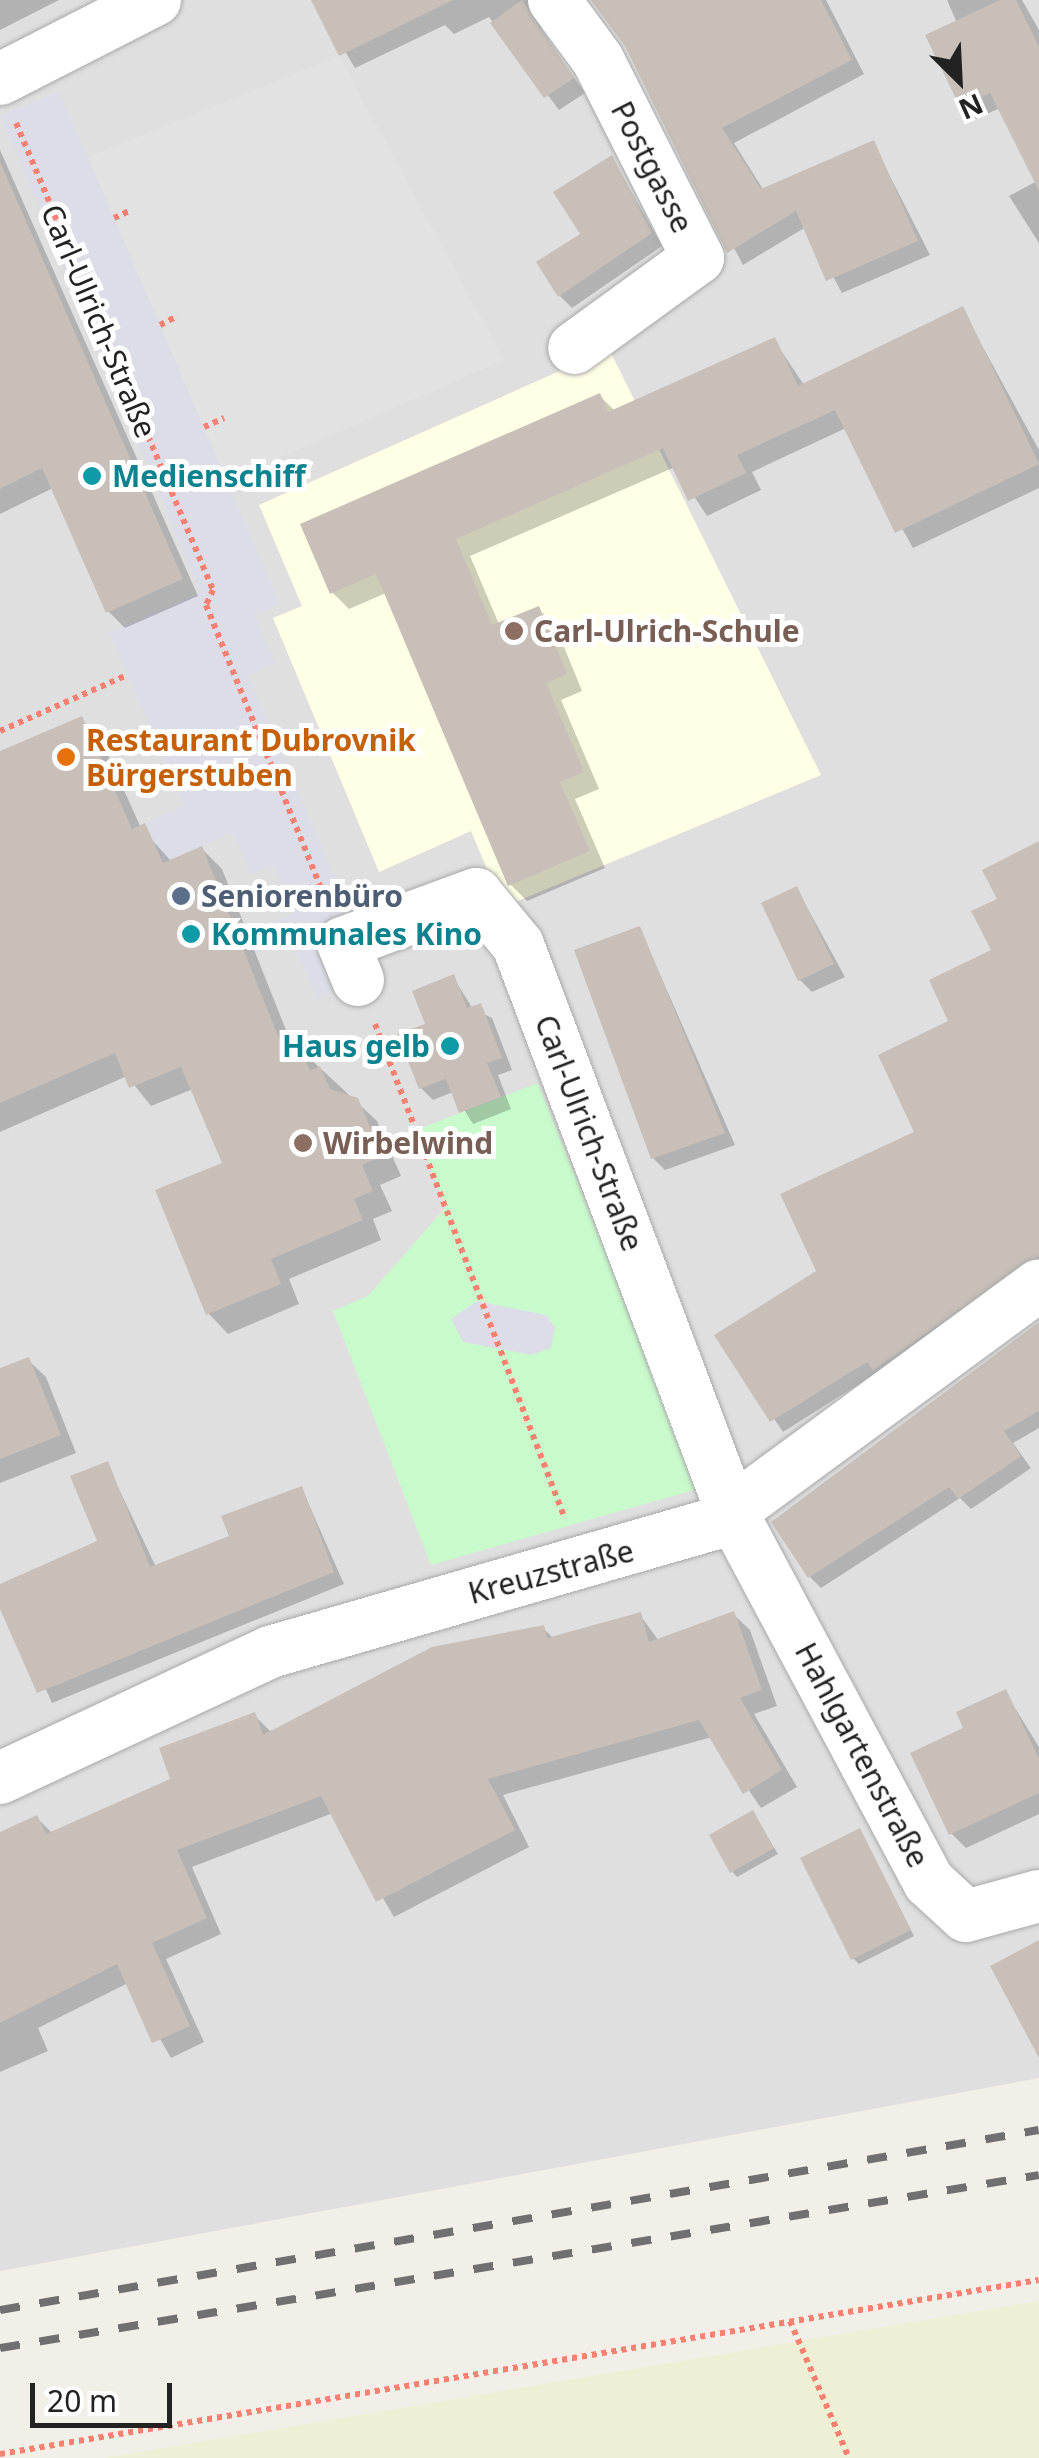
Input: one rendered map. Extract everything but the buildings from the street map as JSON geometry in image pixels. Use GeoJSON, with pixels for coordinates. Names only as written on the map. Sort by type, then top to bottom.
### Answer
{"type":"FeatureCollection","features":[{"type":"Feature","properties":{"kind":"street"},"geometry":{"type":"LineString","coordinates":[[5,95],[155,0]]}},
{"type":"Feature","properties":{"kind":"street","name":"Postgasse"},"geometry":{"type":"LineString","coordinates":[[554,0],[598,60],[698,258],[574,348]]}},
{"type":"Feature","properties":{"kind":"street","name":"Carl-Ulrich-Straße"},"geometry":{"type":"LineString","coordinates":[[354,953],[476,894],[518,945],[733,1514]]}},
{"type":"Feature","properties":{"kind":"street","name":"Kreuzstraße"},"geometry":{"type":"LineString","coordinates":[[5,1763],[270,1652],[583,1564],[733,1514],[1039,1285]]}},
{"type":"Feature","properties":{"kind":"street","name":"Hahlgartenstraße"},"geometry":{"type":"LineString","coordinates":[[733,1514],[941,1900],[985,1916],[1039,1896]]}},
{"type":"Feature","properties":{"kind":"path","name":"Carl-Ulrich-Straße"},"geometry":{"type":"LineString","coordinates":[[5,95],[213,590],[206,605],[354,953]]}},
{"type":"Feature","properties":{"kind":"path"},"geometry":{"type":"LineString","coordinates":[[114,218],[131,210]]}},
{"type":"Feature","properties":{"kind":"path"},"geometry":{"type":"LineString","coordinates":[[160,325],[178,316]]}},
{"type":"Feature","properties":{"kind":"path"},"geometry":{"type":"LineString","coordinates":[[204,427],[224,418]]}},
{"type":"Feature","properties":{"kind":"path"},"geometry":{"type":"LineString","coordinates":[[0,731],[127,675]]}},
{"type":"Feature","properties":{"kind":"path"},"geometry":{"type":"LineString","coordinates":[[354,953],[583,1564]]}},
{"type":"Feature","properties":{"kind":"path"},"geometry":{"type":"LineString","coordinates":[[0,2454],[1039,2280]]}},
{"type":"Feature","properties":{"kind":"path"},"geometry":{"type":"LineString","coordinates":[[790,2321],[849,2458]]}},
{"type":"Feature","properties":{"kind":"shaded area"},"geometry":{"type":"Polygon","coordinates":[[[0,0],[1039,0],[1039,2078],[0,2271],[0,0]]]}},
{"type":"Feature","properties":{"kind":"shaded area"},"geometry":{"type":"Polygon","coordinates":[[[339,56],[504,360],[226,481],[88,157],[339,56]]]}},
{"type":"Feature","properties":{"kind":"shaded area"},"geometry":{"type":"Polygon","coordinates":[[[59,91],[280,604],[254,614],[276,664],[248,675],[376,972],[317,999],[291,939],[253,955],[245,934],[293,913],[273,866],[251,875],[233,833],[163,863],[145,823],[184,806],[109,632],[200,592],[0,116],[59,91]]]}},
{"type":"Feature","properties":{"kind":"shaded area","name":"Carl-Ulrich-Schule"},"geometry":{"type":"Polygon","coordinates":[[[609,349],[821,775],[503,907],[471,831],[379,872],[273,618],[302,606],[259,505],[609,349]]]}},
{"type":"Feature","properties":{"kind":"shaded area"},"geometry":{"type":"Polygon","coordinates":[[[477,1301],[546,1315],[555,1327],[551,1348],[531,1355],[463,1342],[451,1319],[477,1301]]]}},
{"type":"Feature","properties":{"kind":"shaded area"},"geometry":{"type":"Polygon","coordinates":[[[1039,2301],[1039,2458],[103,2458],[1039,2301]]]}},
{"type":"Feature","properties":{"kind":"green space"},"geometry":{"type":"Polygon","coordinates":[[[538,1083],[701,1488],[431,1565],[333,1311],[368,1296],[446,1207],[416,1130],[538,1083]]]}},
{"type":"Feature","properties":{"kind":"railway"},"geometry":{"type":"LineString","coordinates":[[0,2310],[1039,2130]]}},
{"type":"Feature","properties":{"kind":"railway"},"geometry":{"type":"LineString","coordinates":[[0,2348],[1039,2175]]}},
{"type":"Feature","properties":{"kind":"place","name":"Medienschiff"},"geometry":{"type":"Point","coordinates":[92,476]}},
{"type":"Feature","properties":{"kind":"place","name":"Carl-Ulrich-Schule"},"geometry":{"type":"Point","coordinates":[514,631]}},
{"type":"Feature","properties":{"kind":"place","name":"Restaurant Dubrovnik Bürgerstuben"},"geometry":{"type":"Point","coordinates":[66,757]}},
{"type":"Feature","properties":{"kind":"place","name":"Seniorenbüro"},"geometry":{"type":"Point","coordinates":[181,896]}},
{"type":"Feature","properties":{"kind":"place","name":"Kommunales Kino"},"geometry":{"type":"Point","coordinates":[191,934]}},
{"type":"Feature","properties":{"kind":"place","name":"Haus gelb"},"geometry":{"type":"Point","coordinates":[450,1046]}},
{"type":"Feature","properties":{"kind":"place","name":"Wirbelwind"},"geometry":{"type":"Point","coordinates":[303,1143]}}]}
